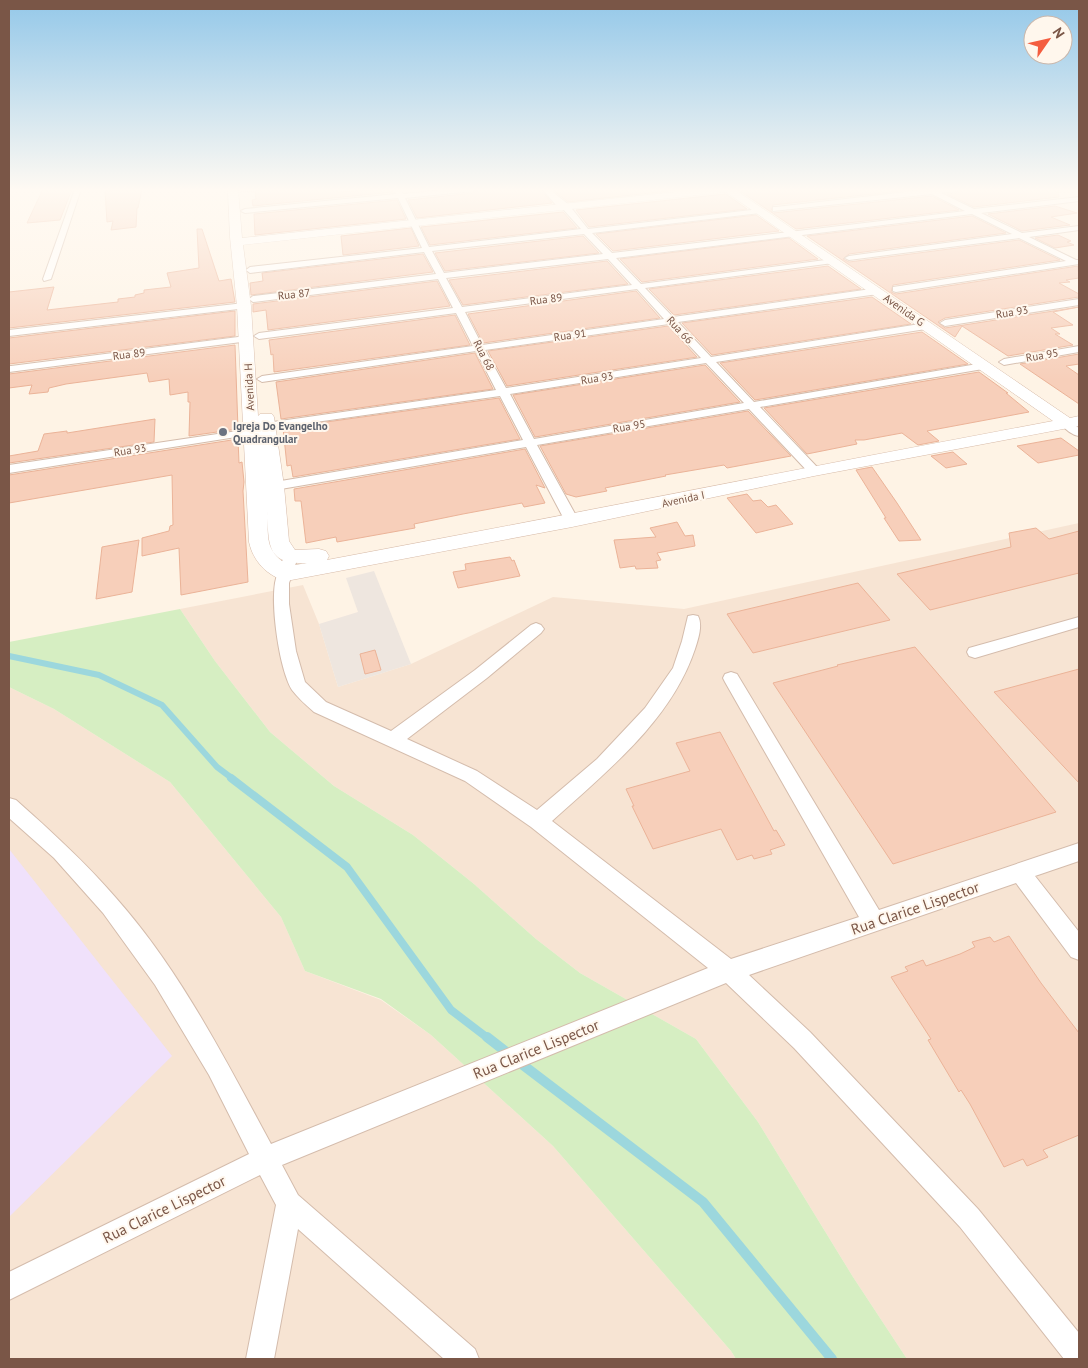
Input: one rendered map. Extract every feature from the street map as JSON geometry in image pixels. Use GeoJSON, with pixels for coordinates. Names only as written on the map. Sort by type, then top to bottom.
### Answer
{"type":"FeatureCollection","features":[{"type":"Feature","properties":{"kind":"street"},"geometry":{"type":"LineString","coordinates":[[47,279],[56,253]]}},
{"type":"Feature","properties":{"kind":"street","name":"Avenida H"},"geometry":{"type":"LineString","coordinates":[[243,253],[253,338],[259,429],[275,486],[279,541],[292,563]]}},
{"type":"Feature","properties":{"kind":"street","name":"Avenida H"},"geometry":{"type":"LineString","coordinates":[[246,253],[250,270],[248,303]]}},
{"type":"Feature","properties":{"kind":"street"},"geometry":{"type":"LineString","coordinates":[[250,270],[395,253]]}},
{"type":"Feature","properties":{"kind":"street","name":"Rua 68"},"geometry":{"type":"LineString","coordinates":[[429,253],[444,277],[502,392],[568,514]]}},
{"type":"Feature","properties":{"kind":"street","name":"Rua 66"},"geometry":{"type":"LineString","coordinates":[[609,253],[751,406],[810,466]]}},
{"type":"Feature","properties":{"kind":"street","name":"Rua 87"},"geometry":{"type":"LineString","coordinates":[[9,333],[638,253]]}},
{"type":"Feature","properties":{"kind":"street","name":"Avenida G"},"geometry":{"type":"LineString","coordinates":[[822,253],[983,366],[1073,418]]}},
{"type":"Feature","properties":{"kind":"street","name":"Avenida G"},"geometry":{"type":"LineString","coordinates":[[841,253],[967,338]]}},
{"type":"Feature","properties":{"kind":"street"},"geometry":{"type":"LineString","coordinates":[[849,258],[890,253]]}},
{"type":"Feature","properties":{"kind":"street"},"geometry":{"type":"LineString","coordinates":[[1057,253],[1078,263]]}},
{"type":"Feature","properties":{"kind":"street","name":"Rua 89"},"geometry":{"type":"LineString","coordinates":[[12,368],[833,261]]}},
{"type":"Feature","properties":{"kind":"street"},"geometry":{"type":"LineString","coordinates":[[896,289],[1078,263]]}},
{"type":"Feature","properties":{"kind":"street","name":"Rua 91"},"geometry":{"type":"LineString","coordinates":[[262,378],[878,291]]}},
{"type":"Feature","properties":{"kind":"street","name":"Rua 93"},"geometry":{"type":"LineString","coordinates":[[945,323],[1079,302]]}},
{"type":"Feature","properties":{"kind":"street","name":"Rua 93"},"geometry":{"type":"LineString","coordinates":[[9,469],[926,326]]}},
{"type":"Feature","properties":{"kind":"street","name":"Avenida H"},"geometry":{"type":"LineString","coordinates":[[253,338],[262,378],[257,489],[260,546],[269,563],[292,563]]}},
{"type":"Feature","properties":{"kind":"street","name":"Rua 95"},"geometry":{"type":"LineString","coordinates":[[1000,359],[1079,349]]}},
{"type":"Feature","properties":{"kind":"street"},"geometry":{"type":"LineString","coordinates":[[1000,359],[1020,372]]}},
{"type":"Feature","properties":{"kind":"street","name":"Rua 95"},"geometry":{"type":"LineString","coordinates":[[275,486],[983,366]]}},
{"type":"Feature","properties":{"kind":"street","name":"Avenida I"},"geometry":{"type":"LineString","coordinates":[[292,563],[568,514],[810,466],[1073,418]]}},
{"type":"Feature","properties":{"kind":"street"},"geometry":{"type":"LineString","coordinates":[[292,563],[282,583],[283,617],[289,659],[297,684],[320,707],[471,776],[538,821],[729,971],[802,1040],[969,1218],[1079,1354]]}},
{"type":"Feature","properties":{"kind":"street"},"geometry":{"type":"LineString","coordinates":[[538,821],[603,764],[651,713],[680,670],[690,641],[693,620]]}},
{"type":"Feature","properties":{"kind":"street"},"geometry":{"type":"LineString","coordinates":[[975,652],[1079,622]]}},
{"type":"Feature","properties":{"kind":"street"},"geometry":{"type":"LineString","coordinates":[[392,740],[481,674],[536,629]]}},
{"type":"Feature","properties":{"kind":"street"},"geometry":{"type":"LineString","coordinates":[[731,678],[874,922]]}},
{"type":"Feature","properties":{"kind":"street"},"geometry":{"type":"LineString","coordinates":[[9,806],[67,858],[110,906],[163,977],[217,1067],[290,1204],[465,1359]]}},
{"type":"Feature","properties":{"kind":"street","name":"Rua Clarice Lispector"},"geometry":{"type":"LineString","coordinates":[[9,1286],[265,1159],[729,971],[1079,852]]}},
{"type":"Feature","properties":{"kind":"street"},"geometry":{"type":"LineString","coordinates":[[1020,872],[1079,949]]}},
{"type":"Feature","properties":{"kind":"street"},"geometry":{"type":"LineString","coordinates":[[260,1359],[290,1204]]}},
{"type":"Feature","properties":{"kind":"shaded area"},"geometry":{"type":"Polygon","coordinates":[[[1079,523],[1079,1359],[907,1359],[853,1277],[758,1122],[696,1039],[580,973],[536,939],[474,884],[413,835],[334,786],[270,732],[215,661],[180,609],[303,585],[319,624],[338,687],[411,664],[553,597],[684,609],[1079,523]]]}},
{"type":"Feature","properties":{"kind":"shaded area"},"geometry":{"type":"Polygon","coordinates":[[[374,571],[411,664],[338,687],[319,624],[358,612],[346,578],[374,571]]]}},
{"type":"Feature","properties":{"kind":"shaded area"},"geometry":{"type":"Polygon","coordinates":[[[9,687],[54,709],[170,782],[281,917],[305,971],[381,1000],[431,1035],[553,1146],[736,1359],[9,1359],[9,687]]]}},
{"type":"Feature","properties":{"kind":"shaded area"},"geometry":{"type":"Polygon","coordinates":[[[9,849],[172,1056],[9,1217],[9,849]]]}},
{"type":"Feature","properties":{"kind":"green space"},"geometry":{"type":"Polygon","coordinates":[[[180,609],[215,661],[270,732],[334,786],[413,835],[474,884],[536,939],[580,973],[696,1039],[758,1122],[853,1277],[907,1359],[736,1359],[553,1146],[431,1035],[381,999],[305,971],[281,917],[170,782],[54,709],[9,687],[9,642],[180,609]]]}},
{"type":"Feature","properties":{"kind":"building"},"geometry":{"type":"Polygon","coordinates":[[[198,253],[210,253],[219,281],[231,279],[235,302],[9,328],[9,292],[54,287],[47,310],[118,302],[118,299],[135,297],[135,295],[144,293],[144,290],[171,287],[167,273],[199,268],[198,253]]]}},
{"type":"Feature","properties":{"kind":"building"},"geometry":{"type":"Polygon","coordinates":[[[343,253],[361,253],[343,255],[343,253]]]}},
{"type":"Feature","properties":{"kind":"building"},"geometry":{"type":"Polygon","coordinates":[[[435,253],[599,253],[599,253],[445,271],[435,253]]]}},
{"type":"Feature","properties":{"kind":"building"},"geometry":{"type":"Polygon","coordinates":[[[670,253],[809,253],[818,259],[642,282],[620,259],[670,253]]]}},
{"type":"Feature","properties":{"kind":"building"},"geometry":{"type":"Polygon","coordinates":[[[832,253],[858,253],[849,254],[843,259],[849,262],[920,253],[1045,253],[1060,260],[893,285],[891,292],[896,294],[1078,266],[1079,278],[1066,280],[1070,282],[1059,283],[1079,294],[1079,297],[945,318],[938,322],[945,328],[1079,307],[1053,312],[1073,325],[1051,328],[1060,334],[1055,334],[1073,345],[1008,356],[962,326],[955,337],[832,253]]]}},
{"type":"Feature","properties":{"kind":"building"},"geometry":{"type":"Polygon","coordinates":[[[423,254],[433,272],[251,295],[250,283],[263,281],[262,273],[423,254]]]}},
{"type":"Feature","properties":{"kind":"building"},"geometry":{"type":"Polygon","coordinates":[[[607,261],[628,284],[463,305],[449,280],[607,261]]]}},
{"type":"Feature","properties":{"kind":"building"},"geometry":{"type":"Polygon","coordinates":[[[828,266],[861,289],[674,315],[649,289],[828,266]]]}},
{"type":"Feature","properties":{"kind":"building"},"geometry":{"type":"Polygon","coordinates":[[[437,281],[450,306],[268,330],[266,310],[253,312],[253,304],[437,281]]]}},
{"type":"Feature","properties":{"kind":"building"},"geometry":{"type":"Polygon","coordinates":[[[636,291],[660,318],[483,343],[468,314],[636,291]]]}},
{"type":"Feature","properties":{"kind":"building"},"geometry":{"type":"Polygon","coordinates":[[[872,297],[911,324],[712,355],[682,323],[872,297]]]}},
{"type":"Feature","properties":{"kind":"building"},"geometry":{"type":"Polygon","coordinates":[[[235,311],[235,336],[9,364],[9,338],[235,311]]]}},
{"type":"Feature","properties":{"kind":"building"},"geometry":{"type":"Polygon","coordinates":[[[455,315],[470,345],[274,372],[273,354],[271,355],[269,340],[455,315]]]}},
{"type":"Feature","properties":{"kind":"building"},"geometry":{"type":"Polygon","coordinates":[[[668,326],[697,357],[507,386],[488,351],[668,326]]]}},
{"type":"Feature","properties":{"kind":"building"},"geometry":{"type":"Polygon","coordinates":[[[922,332],[968,364],[755,400],[720,363],[922,332]]]}},
{"type":"Feature","properties":{"kind":"building"},"geometry":{"type":"Polygon","coordinates":[[[235,345],[238,429],[189,436],[190,402],[188,402],[188,392],[170,395],[169,379],[149,382],[147,373],[66,384],[49,388],[48,392],[29,394],[32,385],[9,388],[9,374],[235,345]]]}},
{"type":"Feature","properties":{"kind":"building"},"geometry":{"type":"Polygon","coordinates":[[[475,353],[493,389],[281,419],[276,382],[475,353]]]}},
{"type":"Feature","properties":{"kind":"building"},"geometry":{"type":"Polygon","coordinates":[[[1079,354],[1079,364],[1066,366],[1079,375],[1079,404],[1020,364],[1079,354]]]}},
{"type":"Feature","properties":{"kind":"building"},"geometry":{"type":"Polygon","coordinates":[[[705,365],[740,402],[535,437],[513,395],[705,365]]]}},
{"type":"Feature","properties":{"kind":"building"},"geometry":{"type":"Polygon","coordinates":[[[979,372],[1008,393],[1006,393],[1029,412],[927,431],[939,441],[918,445],[902,433],[855,440],[857,444],[807,454],[764,408],[979,372]]]}},
{"type":"Feature","properties":{"kind":"building"},"geometry":{"type":"Polygon","coordinates":[[[499,398],[520,439],[293,477],[291,465],[287,466],[283,428],[499,398]]]}},
{"type":"Feature","properties":{"kind":"building"},"geometry":{"type":"Polygon","coordinates":[[[748,411],[791,456],[727,468],[724,465],[665,475],[605,488],[607,491],[576,497],[566,494],[540,446],[748,411]]]}},
{"type":"Feature","properties":{"kind":"building"},"geometry":{"type":"Polygon","coordinates":[[[155,419],[154,442],[9,463],[9,456],[38,451],[44,434],[67,431],[67,433],[155,419]]]}},
{"type":"Feature","properties":{"kind":"building"},"geometry":{"type":"Polygon","coordinates":[[[1061,438],[1079,451],[1079,455],[1038,463],[1017,446],[1061,438]]]}},
{"type":"Feature","properties":{"kind":"building"},"geometry":{"type":"Polygon","coordinates":[[[238,439],[239,463],[242,462],[244,482],[248,582],[181,595],[179,548],[142,556],[142,538],[169,531],[170,526],[173,525],[172,475],[9,503],[9,475],[238,439]]]}},
{"type":"Feature","properties":{"kind":"building"},"geometry":{"type":"Polygon","coordinates":[[[525,449],[545,488],[536,485],[545,503],[524,507],[522,503],[463,514],[414,524],[415,528],[337,542],[336,537],[306,543],[301,501],[295,501],[294,489],[525,449]]]}},
{"type":"Feature","properties":{"kind":"building"},"geometry":{"type":"Polygon","coordinates":[[[953,452],[967,464],[946,468],[931,456],[953,452]]]}},
{"type":"Feature","properties":{"kind":"building"},"geometry":{"type":"Polygon","coordinates":[[[872,467],[921,540],[899,541],[856,470],[872,467]]]}},
{"type":"Feature","properties":{"kind":"building"},"geometry":{"type":"Polygon","coordinates":[[[747,494],[753,501],[761,500],[768,507],[776,505],[793,524],[756,533],[727,498],[747,494]]]}},
{"type":"Feature","properties":{"kind":"building"},"geometry":{"type":"Polygon","coordinates":[[[677,522],[685,536],[693,535],[695,546],[657,553],[661,560],[656,561],[658,568],[636,569],[635,566],[620,568],[614,540],[656,537],[650,528],[677,522]]]}},
{"type":"Feature","properties":{"kind":"building"},"geometry":{"type":"Polygon","coordinates":[[[1036,528],[1049,539],[1079,531],[1079,573],[930,610],[897,574],[1011,547],[1009,533],[1036,528]]]}},
{"type":"Feature","properties":{"kind":"building"},"geometry":{"type":"Polygon","coordinates":[[[139,540],[132,592],[96,599],[102,547],[139,540]]]}},
{"type":"Feature","properties":{"kind":"building"},"geometry":{"type":"Polygon","coordinates":[[[510,557],[512,561],[514,560],[520,576],[458,588],[453,572],[466,570],[465,564],[510,557]]]}},
{"type":"Feature","properties":{"kind":"building"},"geometry":{"type":"Polygon","coordinates":[[[858,583],[890,620],[753,653],[727,614],[858,583]]]}},
{"type":"Feature","properties":{"kind":"building"},"geometry":{"type":"Polygon","coordinates":[[[915,647],[1056,812],[893,864],[773,683],[837,665],[915,647]]]}},
{"type":"Feature","properties":{"kind":"building"},"geometry":{"type":"Polygon","coordinates":[[[375,650],[381,670],[365,674],[360,654],[375,650]]]}},
{"type":"Feature","properties":{"kind":"building"},"geometry":{"type":"Polygon","coordinates":[[[1079,669],[1079,783],[994,692],[1079,669]]]}},
{"type":"Feature","properties":{"kind":"building"},"geometry":{"type":"Polygon","coordinates":[[[720,732],[774,831],[776,830],[785,845],[770,850],[772,854],[754,859],[752,855],[737,860],[721,829],[653,849],[632,806],[634,806],[626,789],[690,771],[676,743],[720,732]]]}},
{"type":"Feature","properties":{"kind":"building"},"geometry":{"type":"Polygon","coordinates":[[[1009,936],[1041,983],[1079,1033],[1079,1135],[1043,1150],[1048,1157],[1027,1166],[1023,1159],[1004,1167],[970,1104],[961,1090],[959,1092],[928,1040],[931,1039],[891,977],[908,971],[905,967],[923,960],[926,966],[960,954],[975,947],[972,942],[990,937],[994,942],[1009,936]]]}},
{"type":"Feature","properties":{"kind":"waterway"},"geometry":{"type":"LineString","coordinates":[[9,656],[99,675],[162,705],[217,767],[233,779]]}},
{"type":"Feature","properties":{"kind":"waterway"},"geometry":{"type":"LineString","coordinates":[[231,778],[347,867],[451,1010],[489,1039]]}},
{"type":"Feature","properties":{"kind":"waterway"},"geometry":{"type":"LineString","coordinates":[[487,1037],[509,1054]]}},
{"type":"Feature","properties":{"kind":"waterway"},"geometry":{"type":"LineString","coordinates":[[519,1062],[703,1202],[832,1359]]}},
{"type":"Feature","properties":{"kind":"place","name":"Igreja Do Evangelho Quadrangular"},"geometry":{"type":"Point","coordinates":[223,432]}}]}
